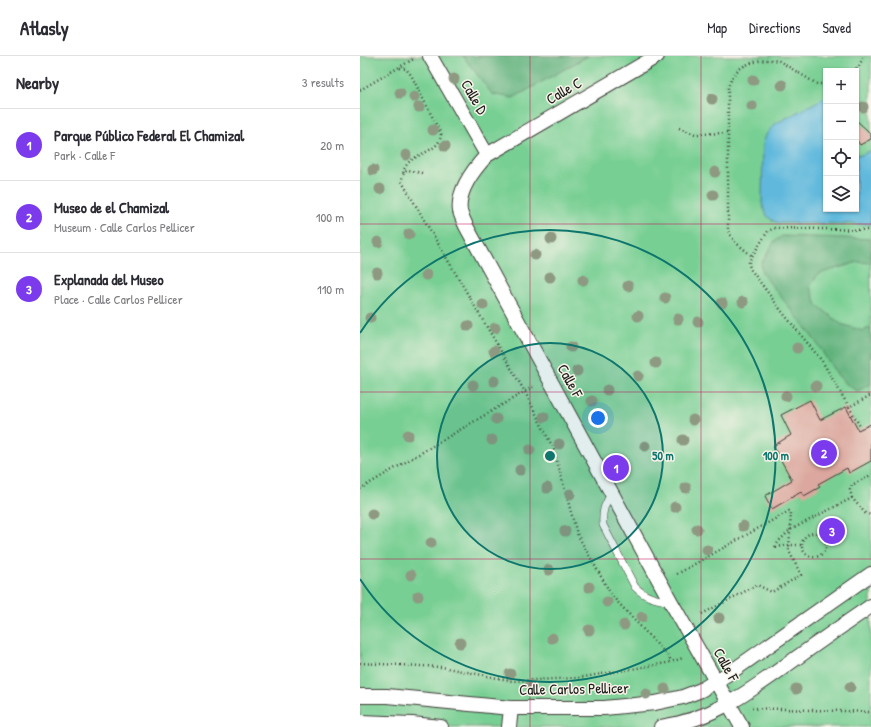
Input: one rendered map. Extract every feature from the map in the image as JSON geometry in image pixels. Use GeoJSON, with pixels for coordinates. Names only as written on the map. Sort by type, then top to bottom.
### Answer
{"type":"FeatureCollection","features":[{"type":"Feature","properties":{"kind":"street","name":"Calle D"},"geometry":{"type":"LineString","coordinates":[[430,56],[487,155]]}},
{"type":"Feature","properties":{"kind":"street","name":"Calle C"},"geometry":{"type":"LineString","coordinates":[[487,155],[658,56]]}},
{"type":"Feature","properties":{"kind":"street","name":"Calle F"},"geometry":{"type":"LineString","coordinates":[[487,155],[478,164],[463,191],[460,202],[460,211],[466,226],[671,602],[742,727]]}},
{"type":"Feature","properties":{"kind":"street","name":"Calle Carlos Pellicer"},"geometry":{"type":"LineString","coordinates":[[360,696],[387,696],[511,708],[604,708],[655,703],[683,697],[701,690],[738,668],[871,574]]}},
{"type":"Feature","properties":{"kind":"street"},"geometry":{"type":"LineString","coordinates":[[661,727],[704,716],[744,695],[871,606]]}},
{"type":"Feature","properties":{"kind":"street"},"geometry":{"type":"LineString","coordinates":[[508,727],[511,708]]}},
{"type":"Feature","properties":{"kind":"street"},"geometry":{"type":"LineString","coordinates":[[360,722],[412,724],[441,727]]}},
{"type":"Feature","properties":{"kind":"lane"},"geometry":{"type":"LineString","coordinates":[[612,493],[604,505],[602,514],[603,525],[635,587],[642,594],[651,598],[671,602]]}},
{"type":"Feature","properties":{"kind":"path"},"geometry":{"type":"LineString","coordinates":[[857,68],[864,56]]}},
{"type":"Feature","properties":{"kind":"path"},"geometry":{"type":"LineString","coordinates":[[360,90],[415,58]]}},
{"type":"Feature","properties":{"kind":"path"},"geometry":{"type":"LineString","coordinates":[[751,255],[735,242],[728,231],[728,87],[735,73],[752,62],[772,59],[779,61],[817,84],[823,84]]}},
{"type":"Feature","properties":{"kind":"path"},"geometry":{"type":"LineString","coordinates":[[400,68],[406,69],[411,75],[441,134],[441,140],[437,145],[409,161],[403,167],[402,182],[525,392],[554,450],[577,534],[612,596],[654,640],[671,661]]}},
{"type":"Feature","properties":{"kind":"path"},"geometry":{"type":"LineString","coordinates":[[679,128],[695,134],[729,133]]}},
{"type":"Feature","properties":{"kind":"path"},"geometry":{"type":"LineString","coordinates":[[402,177],[408,170],[422,173]]}},
{"type":"Feature","properties":{"kind":"path"},"geometry":{"type":"LineString","coordinates":[[861,428],[822,361],[783,313],[751,270],[749,261],[751,255],[768,231],[775,228],[871,230]]}},
{"type":"Feature","properties":{"kind":"path"},"geometry":{"type":"LineString","coordinates":[[360,489],[534,386]]}},
{"type":"Feature","properties":{"kind":"path"},"geometry":{"type":"LineString","coordinates":[[848,407],[871,395]]}},
{"type":"Feature","properties":{"kind":"path"},"geometry":{"type":"LineString","coordinates":[[871,475],[852,485],[850,490],[852,498],[865,513],[871,515]]}},
{"type":"Feature","properties":{"kind":"path"},"geometry":{"type":"LineString","coordinates":[[802,545],[775,547],[778,541],[790,530],[852,498]]}},
{"type":"Feature","properties":{"kind":"path"},"geometry":{"type":"LineString","coordinates":[[678,574],[789,511],[791,512],[790,553],[801,575],[772,592],[757,584],[700,615]]}},
{"type":"Feature","properties":{"kind":"path"},"geometry":{"type":"LineString","coordinates":[[815,532],[825,539],[826,546],[823,553],[816,557],[808,555],[802,545],[804,538],[815,532]]}},
{"type":"Feature","properties":{"kind":"path"},"geometry":{"type":"LineString","coordinates":[[360,663],[442,667],[512,681],[578,678],[683,658]]}},
{"type":"Feature","properties":{"kind":"path"},"geometry":{"type":"LineString","coordinates":[[752,708],[871,712]]}},
{"type":"Feature","properties":{"kind":"green space"},"geometry":{"type":"Polygon","coordinates":[[[360,56],[871,56],[871,727],[360,727],[360,56]]]}},
{"type":"Feature","properties":{"kind":"green space"},"geometry":{"type":"Polygon","coordinates":[[[463,56],[588,56],[513,98],[492,94],[463,56]]]}},
{"type":"Feature","properties":{"kind":"green space"},"geometry":{"type":"Polygon","coordinates":[[[782,236],[871,239],[871,263],[858,262],[818,274],[810,287],[817,305],[841,324],[863,331],[871,327],[871,384],[858,391],[850,387],[838,375],[807,330],[762,273],[761,264],[774,242],[782,236]]]}},
{"type":"Feature","properties":{"kind":"water"},"geometry":{"type":"Polygon","coordinates":[[[823,99],[823,212],[859,212],[859,155],[871,150],[871,224],[779,223],[770,218],[762,203],[763,145],[767,133],[775,124],[823,99]]]}},
{"type":"Feature","properties":{"kind":"building"},"geometry":{"type":"Polygon","coordinates":[[[859,123],[871,136],[871,139],[860,145],[859,123]]]}},
{"type":"Feature","properties":{"kind":"building"},"geometry":{"type":"Polygon","coordinates":[[[810,400],[820,420],[846,407],[858,430],[871,424],[871,461],[849,473],[847,468],[818,484],[820,487],[804,496],[801,492],[772,509],[765,496],[792,480],[773,446],[791,435],[781,415],[810,400]]]}},
{"type":"Feature","properties":{"kind":"place","name":"Museo de el Chamizal"},"geometry":{"type":"Point","coordinates":[824,453]}},
{"type":"Feature","properties":{"kind":"place","name":"Parque Público Federal El Chamizal"},"geometry":{"type":"Point","coordinates":[616,468]}},
{"type":"Feature","properties":{"kind":"place","name":"Explanada del Museo"},"geometry":{"type":"Point","coordinates":[832,531]}}]}
